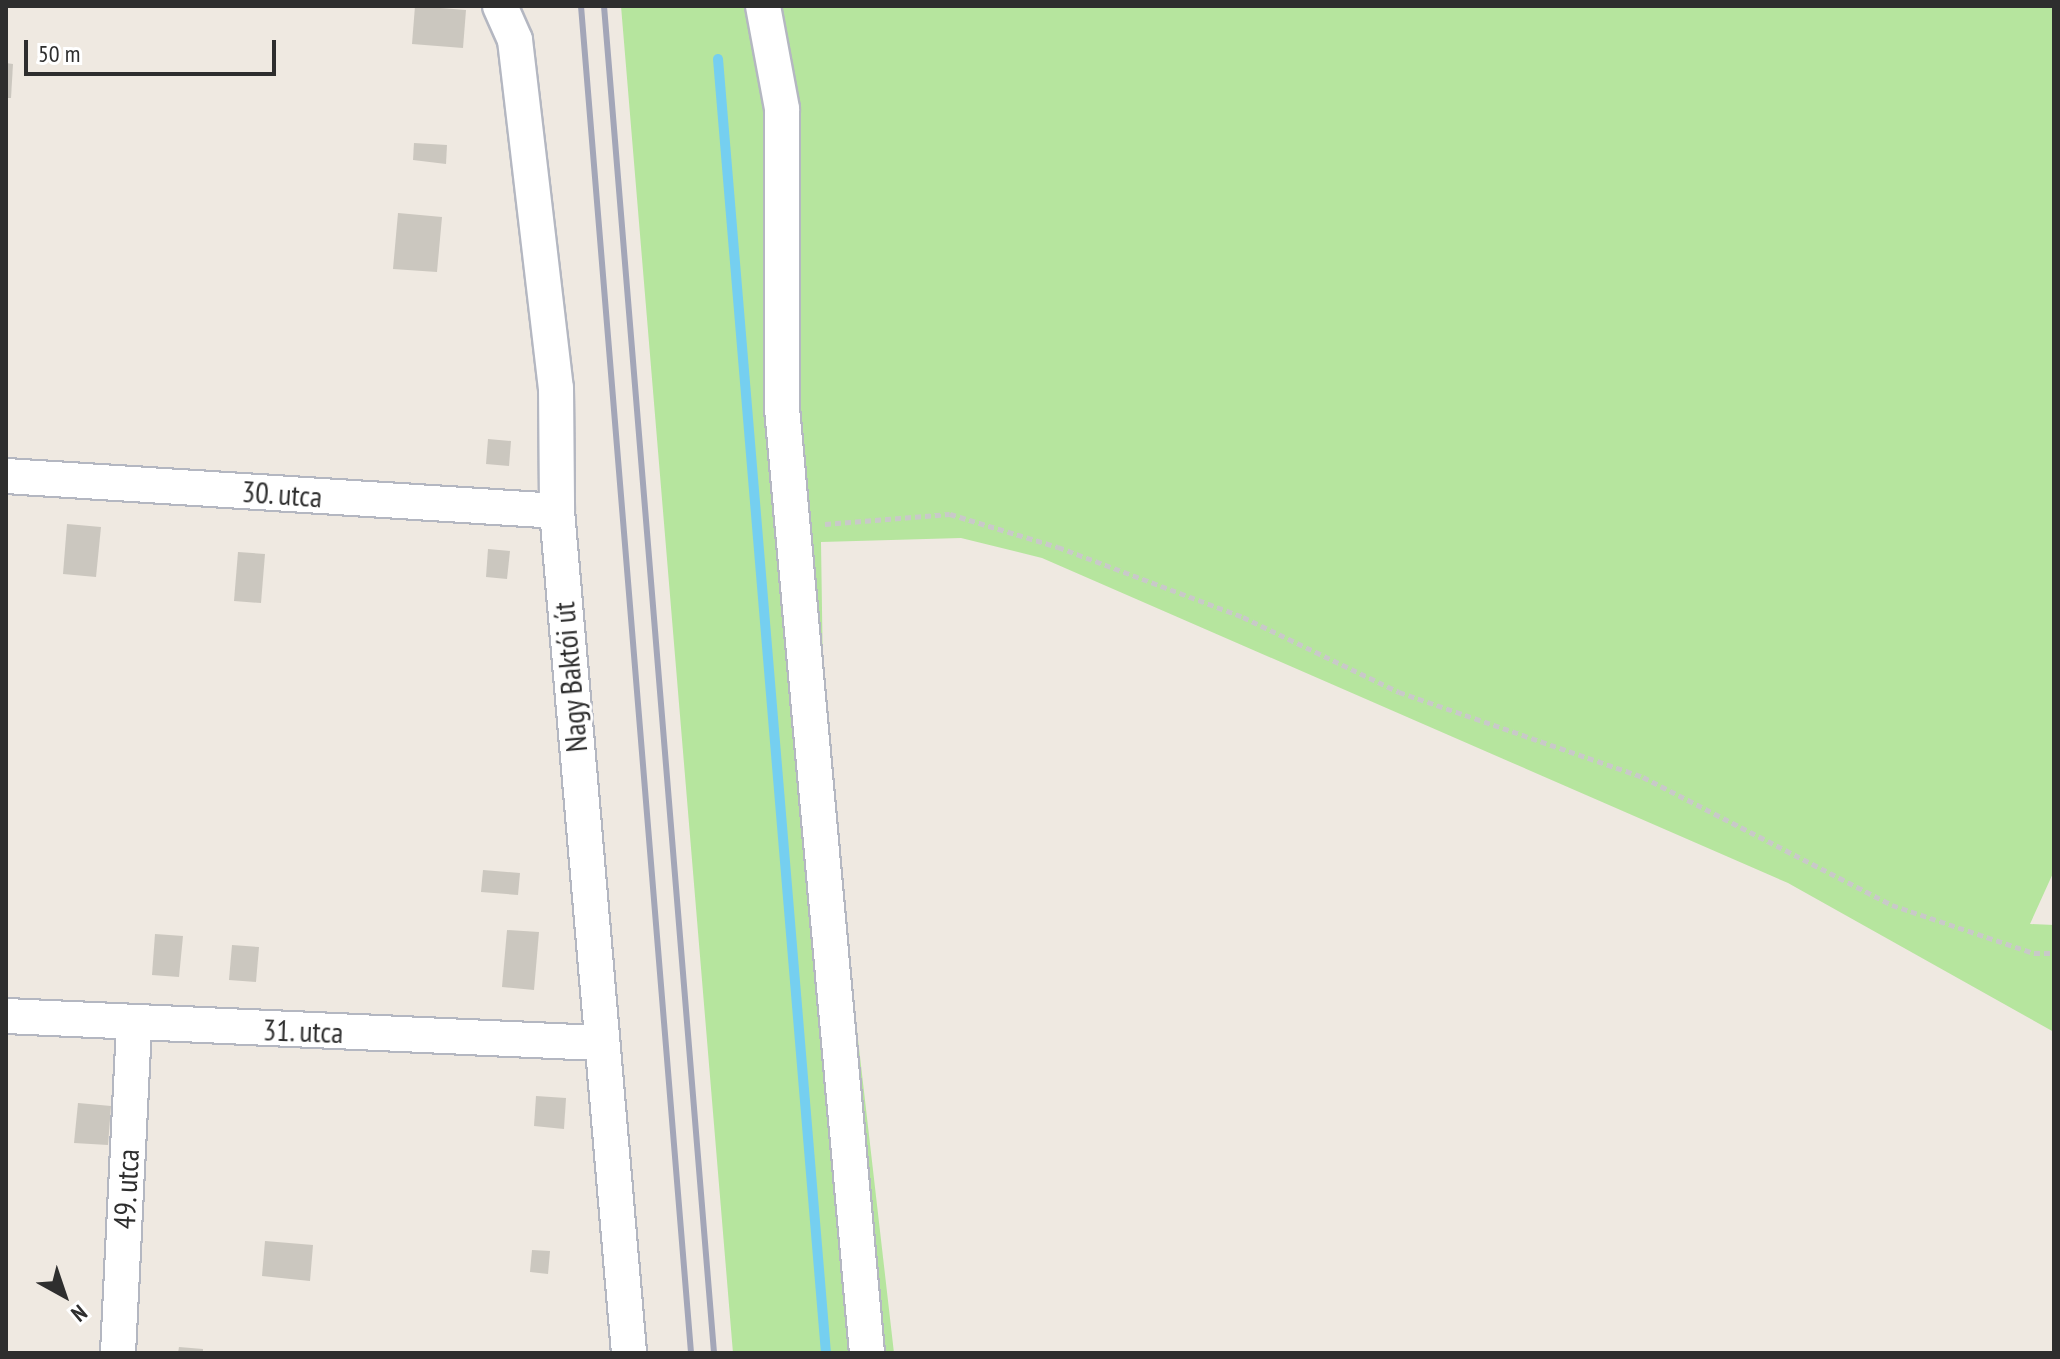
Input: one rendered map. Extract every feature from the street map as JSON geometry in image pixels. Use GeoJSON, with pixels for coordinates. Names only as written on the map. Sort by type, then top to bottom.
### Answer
{"type":"FeatureCollection","features":[{"type":"Feature","properties":{"kind":"street","name":"Nagy Baktói út"},"geometry":{"type":"LineString","coordinates":[[500,6],[515,40],[556,388],[557,511],[599,1043],[629,1353]]}},
{"type":"Feature","properties":{"kind":"street"},"geometry":{"type":"LineString","coordinates":[[763,6],[782,109],[782,408],[797,526],[867,1353]]}},
{"type":"Feature","properties":{"kind":"street","name":"30. utca"},"geometry":{"type":"LineString","coordinates":[[6,476],[557,511]]}},
{"type":"Feature","properties":{"kind":"street","name":"31. utca"},"geometry":{"type":"LineString","coordinates":[[6,1016],[134,1025],[599,1043]]}},
{"type":"Feature","properties":{"kind":"street","name":"49. utca"},"geometry":{"type":"LineString","coordinates":[[118,1353],[134,1025]]}},
{"type":"Feature","properties":{"kind":"path"},"geometry":{"type":"LineString","coordinates":[[797,526],[950,514],[1058,547],[1243,617],[1399,692],[1643,777],[1892,905],[2034,953],[2054,953]]}},
{"type":"Feature","properties":{"kind":"green space"},"geometry":{"type":"Polygon","coordinates":[[[621,6],[2054,6],[2054,871],[2030,924],[2054,925],[2054,1032],[1788,883],[1042,558],[961,538],[821,542],[824,743],[894,1353],[733,1353],[621,6]]]}},
{"type":"Feature","properties":{"kind":"building"},"geometry":{"type":"Polygon","coordinates":[[[415,6],[466,10],[463,48],[412,44],[415,6]]]}},
{"type":"Feature","properties":{"kind":"building"},"geometry":{"type":"Polygon","coordinates":[[[6,63],[13,64],[11,98],[6,98],[6,63]]]}},
{"type":"Feature","properties":{"kind":"building"},"geometry":{"type":"Polygon","coordinates":[[[414,143],[447,145],[446,164],[413,160],[414,143]]]}},
{"type":"Feature","properties":{"kind":"building"},"geometry":{"type":"Polygon","coordinates":[[[398,213],[442,217],[437,272],[393,269],[398,213]]]}},
{"type":"Feature","properties":{"kind":"building"},"geometry":{"type":"Polygon","coordinates":[[[488,439],[511,441],[509,466],[486,464],[488,439]]]}},
{"type":"Feature","properties":{"kind":"building"},"geometry":{"type":"Polygon","coordinates":[[[67,524],[101,527],[96,577],[63,574],[67,524]]]}},
{"type":"Feature","properties":{"kind":"building"},"geometry":{"type":"Polygon","coordinates":[[[488,549],[510,551],[507,579],[486,577],[488,549]]]}},
{"type":"Feature","properties":{"kind":"building"},"geometry":{"type":"Polygon","coordinates":[[[238,552],[265,554],[261,603],[234,601],[238,552]]]}},
{"type":"Feature","properties":{"kind":"building"},"geometry":{"type":"Polygon","coordinates":[[[483,870],[520,873],[518,895],[481,892],[483,870]]]}},
{"type":"Feature","properties":{"kind":"building"},"geometry":{"type":"Polygon","coordinates":[[[507,930],[539,932],[534,990],[502,987],[507,930]]]}},
{"type":"Feature","properties":{"kind":"building"},"geometry":{"type":"Polygon","coordinates":[[[155,934],[183,936],[179,977],[152,975],[155,934]]]}},
{"type":"Feature","properties":{"kind":"building"},"geometry":{"type":"Polygon","coordinates":[[[232,945],[259,947],[256,982],[229,980],[232,945]]]}},
{"type":"Feature","properties":{"kind":"building"},"geometry":{"type":"Polygon","coordinates":[[[536,1096],[566,1098],[564,1129],[534,1126],[536,1096]]]}},
{"type":"Feature","properties":{"kind":"building"},"geometry":{"type":"Polygon","coordinates":[[[78,1103],[111,1106],[108,1145],[74,1143],[78,1103]]]}},
{"type":"Feature","properties":{"kind":"building"},"geometry":{"type":"Polygon","coordinates":[[[265,1241],[313,1245],[310,1281],[262,1276],[265,1241]]]}},
{"type":"Feature","properties":{"kind":"building"},"geometry":{"type":"Polygon","coordinates":[[[532,1250],[550,1251],[548,1274],[530,1272],[532,1250]]]}},
{"type":"Feature","properties":{"kind":"building"},"geometry":{"type":"Polygon","coordinates":[[[179,1347],[203,1349],[203,1353],[178,1353],[179,1347]]]}},
{"type":"Feature","properties":{"kind":"waterway"},"geometry":{"type":"LineString","coordinates":[[718,59],[826,1353]]}},
{"type":"Feature","properties":{"kind":"railway"},"geometry":{"type":"LineString","coordinates":[[581,6],[691,1353]]}},
{"type":"Feature","properties":{"kind":"railway"},"geometry":{"type":"LineString","coordinates":[[604,6],[714,1353]]}}]}
